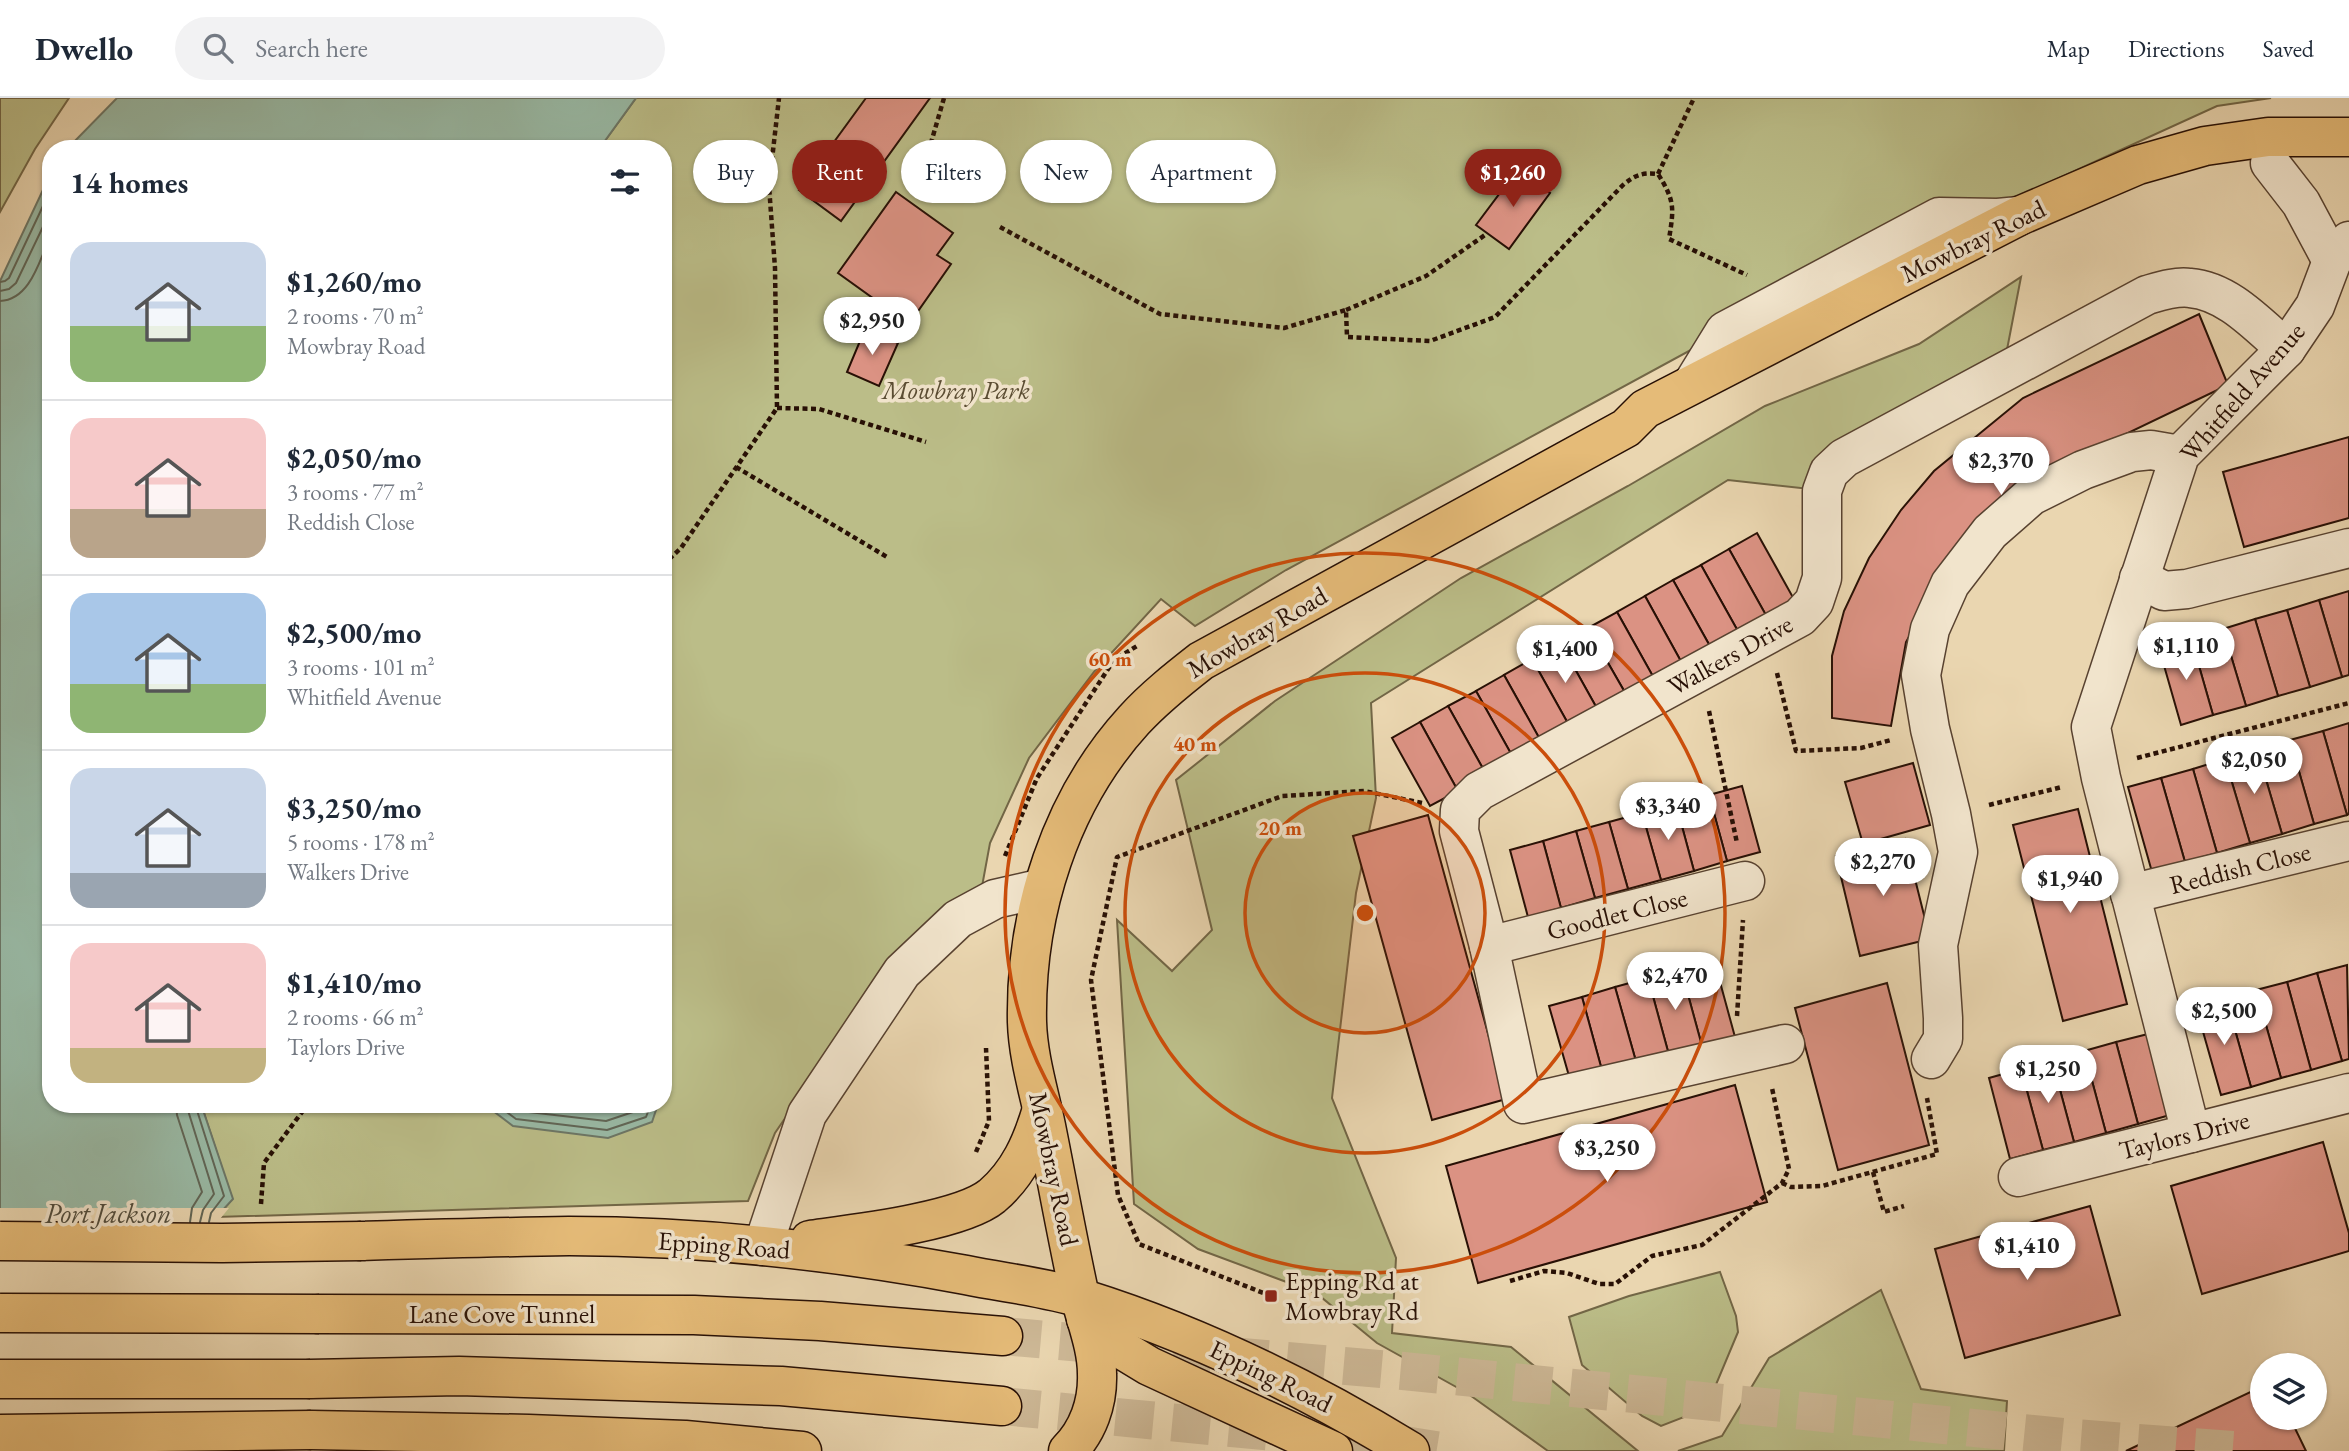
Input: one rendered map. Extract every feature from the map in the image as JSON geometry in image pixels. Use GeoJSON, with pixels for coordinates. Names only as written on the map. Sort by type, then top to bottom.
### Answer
{"type":"FeatureCollection","features":[{"type":"Feature","properties":{"kind":"main road","name":"Mowbray Road"},"geometry":{"type":"LineString","coordinates":[[1068,1451],[1087,1425],[1095,1401],[1097,1374],[1032,1063],[1027,1023],[1029,976],[1035,923],[1059,838],[1105,757],[1133,720],[1201,661],[1260,627],[1626,428],[1645,409],[1693,383],[2019,216],[2138,165],[2205,146],[2268,137],[2349,137]]}},
{"type":"Feature","properties":{"kind":"main road","name":"Mowbray Road"},"geometry":{"type":"LineString","coordinates":[[1626,428],[1655,424],[2029,237],[2146,188],[2211,171],[2270,163],[2349,163]]}},
{"type":"Feature","properties":{"kind":"main road"},"geometry":{"type":"LineString","coordinates":[[766,1246],[924,1221],[960,1212],[981,1203],[1006,1182],[1019,1166],[1034,1137],[1042,1109]]}},
{"type":"Feature","properties":{"kind":"main road","name":"Epping Road"},"geometry":{"type":"LineString","coordinates":[[0,1241],[222,1243],[570,1236],[766,1246],[908,1265],[1084,1309],[1152,1322],[1279,1377],[1356,1418],[1410,1451]]}},
{"type":"Feature","properties":{"kind":"main road"},"geometry":{"type":"LineString","coordinates":[[1084,1309],[1121,1349],[1149,1366],[1333,1451]]}},
{"type":"Feature","properties":{"kind":"main road","name":"Lane Cove Tunnel"},"geometry":{"type":"LineString","coordinates":[[0,1313],[694,1315],[820,1321],[1003,1336]]}},
{"type":"Feature","properties":{"kind":"main road"},"geometry":{"type":"LineString","coordinates":[[0,1379],[459,1376],[781,1386],[1002,1406]]}},
{"type":"Feature","properties":{"kind":"main road"},"geometry":{"type":"LineString","coordinates":[[0,1434],[311,1430],[529,1434],[685,1440],[802,1451]]}},
{"type":"Feature","properties":{"kind":"street","name":"Whitfield Avenue"},"geometry":{"type":"LineString","coordinates":[[2191,1133],[2100,773],[2091,727],[2180,455],[2286,349],[2315,306],[2340,251],[2270,163]]}},
{"type":"Feature","properties":{"kind":"street","name":"Walkers Drive"},"geometry":{"type":"LineString","coordinates":[[1774,1047],[1523,1104],[1489,946],[1459,831],[1461,810],[1479,791],[1800,617],[1814,602],[1822,578],[1822,491],[1829,472],[1844,458],[2147,295],[2169,289],[2191,288],[2226,299],[2286,349]]}},
{"type":"Feature","properties":{"kind":"street"},"geometry":{"type":"LineString","coordinates":[[1931,1059],[1942,1039],[1938,945],[1958,852],[1930,729],[1921,675],[1930,629],[1950,584],[1990,532],[2031,496],[2083,470],[2132,452],[2151,450],[2180,455]]}},
{"type":"Feature","properties":{"kind":"street"},"geometry":{"type":"LineString","coordinates":[[2139,578],[2164,591],[2187,589],[2349,548]]}},
{"type":"Feature","properties":{"kind":"street","name":"Reddish Close"},"geometry":{"type":"LineString","coordinates":[[2130,894],[2349,841]]}},
{"type":"Feature","properties":{"kind":"street","name":"Goodlet Close"},"geometry":{"type":"LineString","coordinates":[[1489,946],[1745,881]]}},
{"type":"Feature","properties":{"kind":"street"},"geometry":{"type":"LineString","coordinates":[[766,1246],[807,1114],[902,972],[958,919],[995,899],[1043,888]]}},
{"type":"Feature","properties":{"kind":"street","name":"Taylors Drive"},"geometry":{"type":"LineString","coordinates":[[2018,1177],[2349,1093]]}},
{"type":"Feature","properties":{"kind":"path"},"geometry":{"type":"LineString","coordinates":[[672,556],[681,548],[777,408],[775,268],[768,186],[779,98]]}},
{"type":"Feature","properties":{"kind":"path"},"geometry":{"type":"LineString","coordinates":[[932,140],[944,98]]}},
{"type":"Feature","properties":{"kind":"path"},"geometry":{"type":"LineString","coordinates":[[1658,174],[1694,98]]}},
{"type":"Feature","properties":{"kind":"path"},"geometry":{"type":"LineString","coordinates":[[1346,310],[1346,337],[1430,341],[1495,317],[1623,185],[1646,172],[1658,174],[1670,194],[1673,214],[1669,239],[1753,277]]}},
{"type":"Feature","properties":{"kind":"path"},"geometry":{"type":"LineString","coordinates":[[1000,227],[1160,314],[1284,328],[1346,310],[1426,276],[1485,235]]}},
{"type":"Feature","properties":{"kind":"path"},"geometry":{"type":"LineString","coordinates":[[777,408],[819,410],[926,442]]}},
{"type":"Feature","properties":{"kind":"path"},"geometry":{"type":"LineString","coordinates":[[736,467],[887,557]]}},
{"type":"Feature","properties":{"kind":"path"},"geometry":{"type":"LineString","coordinates":[[1951,814],[2349,703]]}},
{"type":"Feature","properties":{"kind":"path"},"geometry":{"type":"LineString","coordinates":[[1785,708],[1796,751],[1861,748],[1881,743]]}},
{"type":"Feature","properties":{"kind":"path"},"geometry":{"type":"LineString","coordinates":[[1272,1296],[1139,1244],[1118,1195],[1091,980],[1117,857],[1282,796],[1364,791],[1401,800]]}},
{"type":"Feature","properties":{"kind":"path"},"geometry":{"type":"LineString","coordinates":[[1510,1282],[1544,1271],[1567,1273],[1599,1284],[1615,1284],[1652,1256],[1702,1245],[1782,1183],[1789,1169],[1774,1047]]}},
{"type":"Feature","properties":{"kind":"path"},"geometry":{"type":"LineString","coordinates":[[261,1214],[264,1163],[301,1113]]}},
{"type":"Feature","properties":{"kind":"path"},"geometry":{"type":"LineString","coordinates":[[1872,1172],[1884,1212],[1904,1206]]}},
{"type":"Feature","properties":{"kind":"path"},"geometry":{"type":"LineString","coordinates":[[1782,1183],[1791,1186],[1822,1186],[1861,1176]]}},
{"type":"Feature","properties":{"kind":"green space"},"geometry":{"type":"Polygon","coordinates":[[[0,98],[69,98],[35,149],[0,212],[0,98]]]}},
{"type":"Feature","properties":{"kind":"green space","name":"Mowbray Park"},"geometry":{"type":"Polygon","coordinates":[[[636,98],[2271,98],[2217,106],[1735,326],[1286,570],[1195,626],[1161,599],[1094,672],[1029,758],[990,843],[981,892],[890,965],[775,1133],[748,1201],[217,1217],[232,1199],[204,1113],[672,1113],[672,140],[606,140],[636,98]]]}},
{"type":"Feature","properties":{"kind":"green space"},"geometry":{"type":"Polygon","coordinates":[[[2021,277],[1999,391],[1819,490],[1728,480],[1371,703],[1376,798],[1356,893],[1332,1098],[1396,1258],[1392,1333],[1511,1347],[1638,1451],[1548,1451],[1467,1393],[1377,1343],[1316,1293],[1198,1249],[1134,1204],[1117,920],[1172,971],[1212,930],[1176,780],[1275,701],[1461,578],[1628,486],[1765,406],[1919,344],[2021,277]]]}},
{"type":"Feature","properties":{"kind":"green space"},"geometry":{"type":"Polygon","coordinates":[[[1720,1272],[1736,1316],[1738,1332],[1715,1387],[1697,1412],[1661,1426],[1642,1416],[1582,1365],[1569,1317],[1629,1296],[1720,1272]]]}},
{"type":"Feature","properties":{"kind":"green space"},"geometry":{"type":"Polygon","coordinates":[[[1881,1290],[1921,1389],[2007,1401],[2004,1451],[1678,1451],[1722,1436],[1769,1358],[1881,1290]]]}},
{"type":"Feature","properties":{"kind":"water"},"geometry":{"type":"Polygon","coordinates":[[[117,98],[636,98],[606,140],[76,140],[117,98]]]}},
{"type":"Feature","properties":{"kind":"water","name":"Port Jackson"},"geometry":{"type":"Polygon","coordinates":[[[42,192],[42,1113],[204,1113],[233,1199],[0,1451],[0,281],[42,192]]]}},
{"type":"Feature","properties":{"kind":"water"},"geometry":{"type":"Polygon","coordinates":[[[496,1113],[655,1113],[652,1122],[608,1138],[513,1126],[496,1113]]]}},
{"type":"Feature","properties":{"kind":"pier"},"geometry":{"type":"Polygon","coordinates":[[[0,1208],[229,1208],[220,1219],[192,1451],[0,1451],[0,1208]]]}},
{"type":"Feature","properties":{"kind":"building"},"geometry":{"type":"Polygon","coordinates":[[[866,98],[930,98],[887,157],[887,140],[835,140],[866,98]]]}},
{"type":"Feature","properties":{"kind":"building"},"geometry":{"type":"Polygon","coordinates":[[[1518,169],[1550,193],[1509,249],[1476,225],[1518,169]]]}},
{"type":"Feature","properties":{"kind":"building"},"geometry":{"type":"Polygon","coordinates":[[[896,192],[901,196],[901,203],[911,203],[953,233],[937,255],[951,264],[909,324],[838,273],[896,192]]]}},
{"type":"Feature","properties":{"kind":"building"},"geometry":{"type":"Polygon","coordinates":[[[817,203],[854,203],[841,221],[817,203]]]}},
{"type":"Feature","properties":{"kind":"building"},"geometry":{"type":"Polygon","coordinates":[[[2199,314],[2228,385],[2059,466],[1954,558],[1906,642],[1891,726],[1832,718],[1832,656],[1844,611],[1869,558],[1901,510],[1934,471],[2023,398],[2199,314]]]}},
{"type":"Feature","properties":{"kind":"building"},"geometry":{"type":"Polygon","coordinates":[[[865,329],[898,343],[879,386],[847,372],[865,329]]]}},
{"type":"Feature","properties":{"kind":"building"},"geometry":{"type":"Polygon","coordinates":[[[2349,437],[2349,518],[2244,547],[2223,472],[2349,437]]]}},
{"type":"Feature","properties":{"kind":"building"},"geometry":{"type":"Polygon","coordinates":[[[1757,533],[1795,601],[1767,617],[1729,549],[1757,533]]]}},
{"type":"Feature","properties":{"kind":"building"},"geometry":{"type":"Polygon","coordinates":[[[1729,549],[1767,617],[1739,633],[1701,565],[1729,549]]]}},
{"type":"Feature","properties":{"kind":"building"},"geometry":{"type":"Polygon","coordinates":[[[1701,565],[1739,633],[1711,648],[1673,580],[1701,565]]]}},
{"type":"Feature","properties":{"kind":"building"},"geometry":{"type":"Polygon","coordinates":[[[1673,580],[1711,648],[1683,665],[1645,596],[1673,580]]]}},
{"type":"Feature","properties":{"kind":"building"},"geometry":{"type":"Polygon","coordinates":[[[2349,591],[2349,675],[2342,677],[2319,600],[2349,591]]]}},
{"type":"Feature","properties":{"kind":"building"},"geometry":{"type":"Polygon","coordinates":[[[1645,596],[1683,665],[1655,680],[1617,612],[1645,596]]]}},
{"type":"Feature","properties":{"kind":"building"},"geometry":{"type":"Polygon","coordinates":[[[2319,600],[2342,677],[2310,687],[2287,610],[2319,600]]]}},
{"type":"Feature","properties":{"kind":"building"},"geometry":{"type":"Polygon","coordinates":[[[2287,610],[2310,687],[2278,696],[2255,619],[2287,610]]]}},
{"type":"Feature","properties":{"kind":"building"},"geometry":{"type":"Polygon","coordinates":[[[1617,612],[1655,680],[1627,696],[1588,628],[1617,612]]]}},
{"type":"Feature","properties":{"kind":"building"},"geometry":{"type":"Polygon","coordinates":[[[2255,619],[2278,696],[2246,706],[2223,629],[2255,619]]]}},
{"type":"Feature","properties":{"kind":"building"},"geometry":{"type":"Polygon","coordinates":[[[1588,628],[1627,696],[1599,712],[1561,644],[1588,628]]]}},
{"type":"Feature","properties":{"kind":"building"},"geometry":{"type":"Polygon","coordinates":[[[2223,629],[2246,706],[2213,715],[2191,638],[2223,629]]]}},
{"type":"Feature","properties":{"kind":"building"},"geometry":{"type":"Polygon","coordinates":[[[2191,638],[2213,715],[2181,725],[2159,648],[2191,638]]]}},
{"type":"Feature","properties":{"kind":"building"},"geometry":{"type":"Polygon","coordinates":[[[1561,644],[1599,712],[1570,727],[1532,659],[1561,644]]]}},
{"type":"Feature","properties":{"kind":"building"},"geometry":{"type":"Polygon","coordinates":[[[1532,659],[1570,727],[1542,743],[1504,675],[1532,659]]]}},
{"type":"Feature","properties":{"kind":"building"},"geometry":{"type":"Polygon","coordinates":[[[1504,675],[1542,743],[1514,759],[1476,691],[1504,675]]]}},
{"type":"Feature","properties":{"kind":"building"},"geometry":{"type":"Polygon","coordinates":[[[1476,691],[1514,759],[1486,774],[1448,706],[1476,691]]]}},
{"type":"Feature","properties":{"kind":"building"},"geometry":{"type":"Polygon","coordinates":[[[1448,706],[1486,774],[1458,791],[1420,722],[1448,706]]]}},
{"type":"Feature","properties":{"kind":"building"},"geometry":{"type":"Polygon","coordinates":[[[1420,722],[1458,791],[1430,806],[1392,738],[1420,722]]]}},
{"type":"Feature","properties":{"kind":"building"},"geometry":{"type":"Polygon","coordinates":[[[2349,723],[2349,814],[2347,815],[2323,731],[2349,723]]]}},
{"type":"Feature","properties":{"kind":"building"},"geometry":{"type":"Polygon","coordinates":[[[2323,731],[2347,815],[2314,824],[2290,740],[2323,731]]]}},
{"type":"Feature","properties":{"kind":"building"},"geometry":{"type":"Polygon","coordinates":[[[2290,740],[2314,824],[2282,834],[2257,749],[2290,740]]]}},
{"type":"Feature","properties":{"kind":"building"},"geometry":{"type":"Polygon","coordinates":[[[2257,749],[2282,834],[2250,843],[2225,759],[2257,749]]]}},
{"type":"Feature","properties":{"kind":"building"},"geometry":{"type":"Polygon","coordinates":[[[2225,759],[2250,843],[2217,853],[2193,769],[2225,759]]]}},
{"type":"Feature","properties":{"kind":"building"},"geometry":{"type":"Polygon","coordinates":[[[1913,763],[1930,825],[1863,844],[1845,782],[1913,763]]]}},
{"type":"Feature","properties":{"kind":"building"},"geometry":{"type":"Polygon","coordinates":[[[2193,769],[2217,853],[2185,862],[2161,778],[2193,769]]]}},
{"type":"Feature","properties":{"kind":"building"},"geometry":{"type":"Polygon","coordinates":[[[2161,778],[2185,862],[2152,872],[2128,787],[2161,778]]]}},
{"type":"Feature","properties":{"kind":"building"},"geometry":{"type":"Polygon","coordinates":[[[1742,786],[1760,852],[1727,861],[1709,795],[1742,786]]]}},
{"type":"Feature","properties":{"kind":"building"},"geometry":{"type":"Polygon","coordinates":[[[1709,795],[1727,861],[1694,871],[1676,804],[1709,795]]]}},
{"type":"Feature","properties":{"kind":"building"},"geometry":{"type":"Polygon","coordinates":[[[1676,804],[1694,871],[1661,880],[1642,813],[1676,804]]]}},
{"type":"Feature","properties":{"kind":"building"},"geometry":{"type":"Polygon","coordinates":[[[2078,809],[2127,1004],[2063,1021],[2013,825],[2078,809]]]}},
{"type":"Feature","properties":{"kind":"building"},"geometry":{"type":"Polygon","coordinates":[[[1642,813],[1661,880],[1628,889],[1609,822],[1642,813]]]}},
{"type":"Feature","properties":{"kind":"building"},"geometry":{"type":"Polygon","coordinates":[[[1428,815],[1506,1099],[1432,1120],[1353,836],[1428,815]]]}},
{"type":"Feature","properties":{"kind":"building"},"geometry":{"type":"Polygon","coordinates":[[[1609,822],[1628,889],[1595,898],[1576,831],[1609,822]]]}},
{"type":"Feature","properties":{"kind":"building"},"geometry":{"type":"Polygon","coordinates":[[[1576,831],[1595,898],[1561,908],[1543,841],[1576,831]]]}},
{"type":"Feature","properties":{"kind":"building"},"geometry":{"type":"Polygon","coordinates":[[[1905,839],[1930,939],[1860,956],[1836,856],[1905,839]]]}},
{"type":"Feature","properties":{"kind":"building"},"geometry":{"type":"Polygon","coordinates":[[[1543,841],[1561,908],[1528,917],[1510,850],[1543,841]]]}},
{"type":"Feature","properties":{"kind":"building"},"geometry":{"type":"Polygon","coordinates":[[[1714,960],[1735,1037],[1702,1046],[1681,969],[1714,960]]]}},
{"type":"Feature","properties":{"kind":"building"},"geometry":{"type":"Polygon","coordinates":[[[2347,965],[2349,1059],[2342,1061],[2317,973],[2347,965]]]}},
{"type":"Feature","properties":{"kind":"building"},"geometry":{"type":"Polygon","coordinates":[[[1681,969],[1702,1046],[1669,1055],[1648,978],[1681,969]]]}},
{"type":"Feature","properties":{"kind":"building"},"geometry":{"type":"Polygon","coordinates":[[[2317,973],[2342,1061],[2311,1070],[2287,982],[2317,973]]]}},
{"type":"Feature","properties":{"kind":"building"},"geometry":{"type":"Polygon","coordinates":[[[1648,978],[1669,1055],[1637,1065],[1615,987],[1648,978]]]}},
{"type":"Feature","properties":{"kind":"building"},"geometry":{"type":"Polygon","coordinates":[[[2287,982],[2311,1070],[2281,1078],[2256,990],[2287,982]]]}},
{"type":"Feature","properties":{"kind":"building"},"geometry":{"type":"Polygon","coordinates":[[[1887,983],[1929,1145],[1838,1170],[1795,1008],[1887,983]]]}},
{"type":"Feature","properties":{"kind":"building"},"geometry":{"type":"Polygon","coordinates":[[[1615,987],[1637,1065],[1603,1074],[1582,997],[1615,987]]]}},
{"type":"Feature","properties":{"kind":"building"},"geometry":{"type":"Polygon","coordinates":[[[2256,990],[2281,1078],[2251,1087],[2226,998],[2256,990]]]}},
{"type":"Feature","properties":{"kind":"building"},"geometry":{"type":"Polygon","coordinates":[[[1582,997],[1603,1074],[1571,1083],[1549,1006],[1582,997]]]}},
{"type":"Feature","properties":{"kind":"building"},"geometry":{"type":"Polygon","coordinates":[[[2226,998],[2251,1087],[2221,1095],[2196,1007],[2226,998]]]}},
{"type":"Feature","properties":{"kind":"building"},"geometry":{"type":"Polygon","coordinates":[[[2148,1034],[2170,1115],[2138,1124],[2116,1042],[2148,1034]]]}},
{"type":"Feature","properties":{"kind":"building"},"geometry":{"type":"Polygon","coordinates":[[[2116,1042],[2138,1124],[2106,1133],[2084,1051],[2116,1042]]]}},
{"type":"Feature","properties":{"kind":"building"},"geometry":{"type":"Polygon","coordinates":[[[2084,1051],[2106,1133],[2074,1142],[2052,1060],[2084,1051]]]}},
{"type":"Feature","properties":{"kind":"building"},"geometry":{"type":"Polygon","coordinates":[[[2052,1060],[2074,1142],[2043,1150],[2021,1069],[2052,1060]]]}},
{"type":"Feature","properties":{"kind":"building"},"geometry":{"type":"Polygon","coordinates":[[[2021,1069],[2043,1150],[2010,1159],[1989,1078],[2021,1069]]]}},
{"type":"Feature","properties":{"kind":"building"},"geometry":{"type":"Polygon","coordinates":[[[1735,1085],[1767,1202],[1478,1283],[1446,1166],[1735,1085]]]}},
{"type":"Feature","properties":{"kind":"building"},"geometry":{"type":"Polygon","coordinates":[[[2323,1142],[2349,1233],[2349,1251],[2202,1294],[2171,1186],[2323,1142]]]}},
{"type":"Feature","properties":{"kind":"building"},"geometry":{"type":"Polygon","coordinates":[[[2090,1206],[2120,1315],[1965,1358],[1935,1249],[2090,1206]]]}},
{"type":"Feature","properties":{"kind":"building"},"geometry":{"type":"Polygon","coordinates":[[[2250,1392],[2250,1430],[2296,1430],[2306,1451],[2126,1451],[2250,1392]]]}},
{"type":"Feature","properties":{"kind":"tunnel"},"geometry":{"type":"LineString","coordinates":[[1003,1336],[1403,1371],[2074,1438],[2245,1451]]}},
{"type":"Feature","properties":{"kind":"tunnel"},"geometry":{"type":"LineString","coordinates":[[1002,1406],[1398,1444],[1441,1451]]}},
{"type":"Feature","properties":{"kind":"place","name":"Epping Rd at Mowbray Rd"},"geometry":{"type":"Point","coordinates":[1271,1296]}}]}
